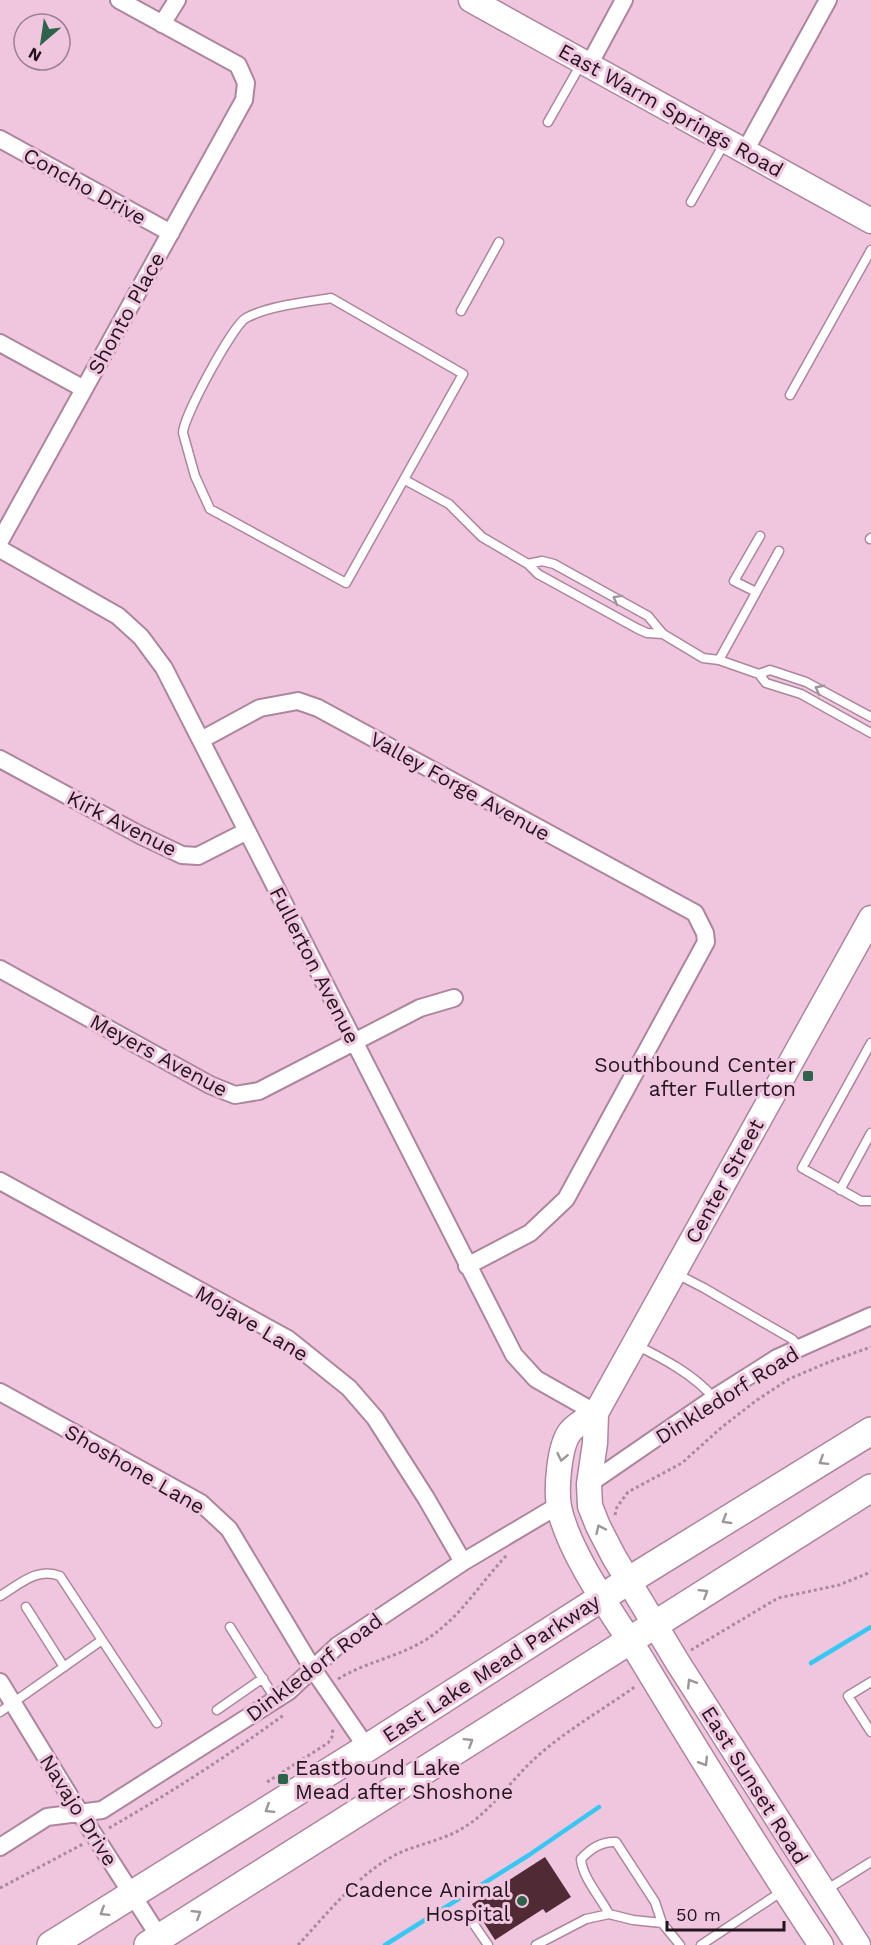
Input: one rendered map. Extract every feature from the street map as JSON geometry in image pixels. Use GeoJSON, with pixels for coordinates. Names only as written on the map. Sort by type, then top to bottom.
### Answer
{"type":"FeatureCollection","features":[{"type":"Feature","properties":{"kind":"main road","name":"East Lake Mead Parkway"},"geometry":{"type":"LineString","coordinates":[[51,1945],[367,1748],[602,1597],[871,1431]]}},
{"type":"Feature","properties":{"kind":"main road"},"geometry":{"type":"LineString","coordinates":[[154,1941],[871,1488]]}},
{"type":"Feature","properties":{"kind":"street"},"geometry":{"type":"LineString","coordinates":[[119,0],[162,24],[177,0]]}},
{"type":"Feature","properties":{"kind":"street","name":"East Warm Springs Road"},"geometry":{"type":"LineString","coordinates":[[471,0],[871,220]]}},
{"type":"Feature","properties":{"kind":"street"},"geometry":{"type":"LineString","coordinates":[[586,63],[624,0]]}},
{"type":"Feature","properties":{"kind":"street"},"geometry":{"type":"LineString","coordinates":[[735,146],[828,0]]}},
{"type":"Feature","properties":{"kind":"street","name":"Shonto Place"},"geometry":{"type":"LineString","coordinates":[[0,541],[244,100],[246,83],[238,65],[162,24]]}},
{"type":"Feature","properties":{"kind":"street","name":"Concho Drive"},"geometry":{"type":"LineString","coordinates":[[0,139],[171,233]]}},
{"type":"Feature","properties":{"kind":"street"},"geometry":{"type":"LineString","coordinates":[[0,343],[84,389]]}},
{"type":"Feature","properties":{"kind":"street","name":"Fullerton Avenue"},"geometry":{"type":"LineString","coordinates":[[0,549],[118,616],[141,637],[164,668],[514,1355],[536,1379],[596,1413]]}},
{"type":"Feature","properties":{"kind":"street","name":"Valley Forge Avenue"},"geometry":{"type":"LineString","coordinates":[[201,740],[260,708],[298,701],[318,708],[695,913],[705,933],[706,942],[566,1199],[530,1233],[467,1266]]}},
{"type":"Feature","properties":{"kind":"street","name":"Kirk Avenue"},"geometry":{"type":"LineString","coordinates":[[0,759],[140,835],[182,855],[198,856],[247,831]]}},
{"type":"Feature","properties":{"kind":"street","name":"Center Street"},"geometry":{"type":"LineString","coordinates":[[655,1624],[628,1581],[590,1506],[589,1484],[595,1443],[596,1413],[871,918]]}},
{"type":"Feature","properties":{"kind":"street","name":"Meyers Avenue"},"geometry":{"type":"LineString","coordinates":[[0,969],[210,1085],[235,1095],[259,1091],[420,1008],[454,998]]}},
{"type":"Feature","properties":{"kind":"street","name":"Mojave Lane"},"geometry":{"type":"LineString","coordinates":[[0,1181],[288,1339],[349,1388],[375,1418],[426,1498],[463,1562]]}},
{"type":"Feature","properties":{"kind":"street","name":"Dinkledorf Road"},"geometry":{"type":"LineString","coordinates":[[589,1484],[714,1398],[777,1358],[871,1316]]}},
{"type":"Feature","properties":{"kind":"street","name":"Shoshone Lane"},"geometry":{"type":"LineString","coordinates":[[0,1392],[201,1503],[229,1529],[313,1669],[327,1686],[367,1748]]}},
{"type":"Feature","properties":{"kind":"street","name":"Center Street"},"geometry":{"type":"LineString","coordinates":[[596,1413],[570,1432],[558,1478],[559,1505],[566,1532],[629,1640]]}},
{"type":"Feature","properties":{"kind":"street","name":"Dinkledorf Road"},"geometry":{"type":"LineString","coordinates":[[0,1847],[47,1817],[102,1810],[289,1691],[337,1646],[463,1562],[559,1505]]}},
{"type":"Feature","properties":{"kind":"street","name":"East Sunset Road"},"geometry":{"type":"LineString","coordinates":[[655,1624],[858,1945]]}},
{"type":"Feature","properties":{"kind":"street","name":"East Sunset Road"},"geometry":{"type":"LineString","coordinates":[[629,1640],[784,1890],[821,1945]]}},
{"type":"Feature","properties":{"kind":"street","name":"Navajo Drive"},"geometry":{"type":"LineString","coordinates":[[0,1682],[6,1708],[96,1836],[132,1894],[154,1941]]}},
{"type":"Feature","properties":{"kind":"lane"},"geometry":{"type":"LineString","coordinates":[[548,122],[586,63]]}},
{"type":"Feature","properties":{"kind":"lane"},"geometry":{"type":"LineString","coordinates":[[691,202],[735,146]]}},
{"type":"Feature","properties":{"kind":"lane"},"geometry":{"type":"LineString","coordinates":[[462,311],[499,242]]}},
{"type":"Feature","properties":{"kind":"lane"},"geometry":{"type":"LineString","coordinates":[[790,395],[871,250]]}},
{"type":"Feature","properties":{"kind":"lane"},"geometry":{"type":"LineString","coordinates":[[331,298],[463,374],[405,480],[346,583],[210,509],[195,476],[184,440],[183,427],[189,411],[237,324],[254,314],[293,304],[331,298]]}},
{"type":"Feature","properties":{"kind":"lane"},"geometry":{"type":"LineString","coordinates":[[405,480],[449,504],[482,537],[528,564],[538,574],[638,629],[647,633],[663,634]]}},
{"type":"Feature","properties":{"kind":"lane"},"geometry":{"type":"LineString","coordinates":[[756,592],[734,581],[760,537]]}},
{"type":"Feature","properties":{"kind":"lane"},"geometry":{"type":"LineString","coordinates":[[719,660],[779,551]]}},
{"type":"Feature","properties":{"kind":"lane"},"geometry":{"type":"LineString","coordinates":[[528,564],[547,561],[648,616],[663,634],[703,658],[719,660],[759,674],[766,682],[801,694],[871,733]]}},
{"type":"Feature","properties":{"kind":"lane"},"geometry":{"type":"LineString","coordinates":[[586,601],[594,586]]}},
{"type":"Feature","properties":{"kind":"lane"},"geometry":{"type":"LineString","coordinates":[[759,674],[770,670],[806,682],[871,717]]}},
{"type":"Feature","properties":{"kind":"lane"},"geometry":{"type":"LineString","coordinates":[[838,714],[844,702]]}},
{"type":"Feature","properties":{"kind":"lane"},"geometry":{"type":"LineString","coordinates":[[871,1043],[802,1168],[861,1201],[871,1201]]}},
{"type":"Feature","properties":{"kind":"lane"},"geometry":{"type":"LineString","coordinates":[[840,1190],[871,1133]]}},
{"type":"Feature","properties":{"kind":"lane"},"geometry":{"type":"LineString","coordinates":[[673,1272],[792,1340],[801,1348]]}},
{"type":"Feature","properties":{"kind":"lane"},"geometry":{"type":"LineString","coordinates":[[633,1343],[700,1382],[714,1398]]}},
{"type":"Feature","properties":{"kind":"lane"},"geometry":{"type":"LineString","coordinates":[[0,1596],[37,1573],[51,1572],[60,1576],[157,1723]]}},
{"type":"Feature","properties":{"kind":"lane"},"geometry":{"type":"LineString","coordinates":[[26,1607],[64,1667]]}},
{"type":"Feature","properties":{"kind":"lane"},"geometry":{"type":"LineString","coordinates":[[230,1627],[276,1700]]}},
{"type":"Feature","properties":{"kind":"lane"},"geometry":{"type":"LineString","coordinates":[[6,1708],[102,1640]]}},
{"type":"Feature","properties":{"kind":"lane"},"geometry":{"type":"LineString","coordinates":[[217,1710],[263,1678]]}},
{"type":"Feature","properties":{"kind":"lane"},"geometry":{"type":"LineString","coordinates":[[871,1682],[848,1696],[871,1732]]}},
{"type":"Feature","properties":{"kind":"lane"},"geometry":{"type":"LineString","coordinates":[[609,1914],[585,1875],[581,1859],[586,1852],[610,1841],[616,1842],[639,1876],[655,1902],[662,1923],[680,1945]]}},
{"type":"Feature","properties":{"kind":"lane"},"geometry":{"type":"LineString","coordinates":[[823,1892],[871,1862]]}},
{"type":"Feature","properties":{"kind":"lane"},"geometry":{"type":"LineString","coordinates":[[701,1945],[784,1890]]}},
{"type":"Feature","properties":{"kind":"lane"},"geometry":{"type":"LineString","coordinates":[[466,1913],[488,1945]]}},
{"type":"Feature","properties":{"kind":"lane"},"geometry":{"type":"LineString","coordinates":[[536,1945],[586,1919],[609,1914],[633,1920],[662,1923]]}},
{"type":"Feature","properties":{"kind":"path"},"geometry":{"type":"LineString","coordinates":[[616,1520],[617,1507],[628,1492],[682,1462],[757,1400],[789,1379],[871,1347]]}},
{"type":"Feature","properties":{"kind":"path"},"geometry":{"type":"LineString","coordinates":[[327,1686],[363,1666],[412,1647],[443,1628],[464,1608],[487,1576],[511,1552]]}},
{"type":"Feature","properties":{"kind":"path"},"geometry":{"type":"LineString","coordinates":[[675,1658],[778,1598],[839,1585],[871,1572]]}},
{"type":"Feature","properties":{"kind":"path"},"geometry":{"type":"LineString","coordinates":[[298,1945],[354,1885],[395,1855],[437,1840],[463,1828],[480,1816],[532,1761],[555,1741],[650,1675]]}},
{"type":"Feature","properties":{"kind":"path"},"geometry":{"type":"LineString","coordinates":[[0,1888],[66,1854],[195,1777],[292,1709]]}},
{"type":"Feature","properties":{"kind":"path"},"geometry":{"type":"LineString","coordinates":[[267,1782],[328,1743],[332,1737],[332,1723]]}},
{"type":"Feature","properties":{"kind":"building","name":"Cadence Animal Hospital"},"geometry":{"type":"Polygon","coordinates":[[[545,1857],[571,1897],[546,1913],[543,1909],[495,1940],[472,1904],[545,1857]]]}},
{"type":"Feature","properties":{"kind":"waterway"},"geometry":{"type":"LineString","coordinates":[[811,1663],[871,1627]]}},
{"type":"Feature","properties":{"kind":"waterway"},"geometry":{"type":"LineString","coordinates":[[385,1945],[529,1855],[599,1807]]}},
{"type":"Feature","properties":{"kind":"place","name":"Southbound Center after Fullerton"},"geometry":{"type":"Point","coordinates":[808,1076]}},
{"type":"Feature","properties":{"kind":"place","name":"Eastbound Lake Mead after Shoshone"},"geometry":{"type":"Point","coordinates":[283,1779]}},
{"type":"Feature","properties":{"kind":"place","name":"Cadence Animal Hospital"},"geometry":{"type":"Point","coordinates":[522,1901]}}]}
